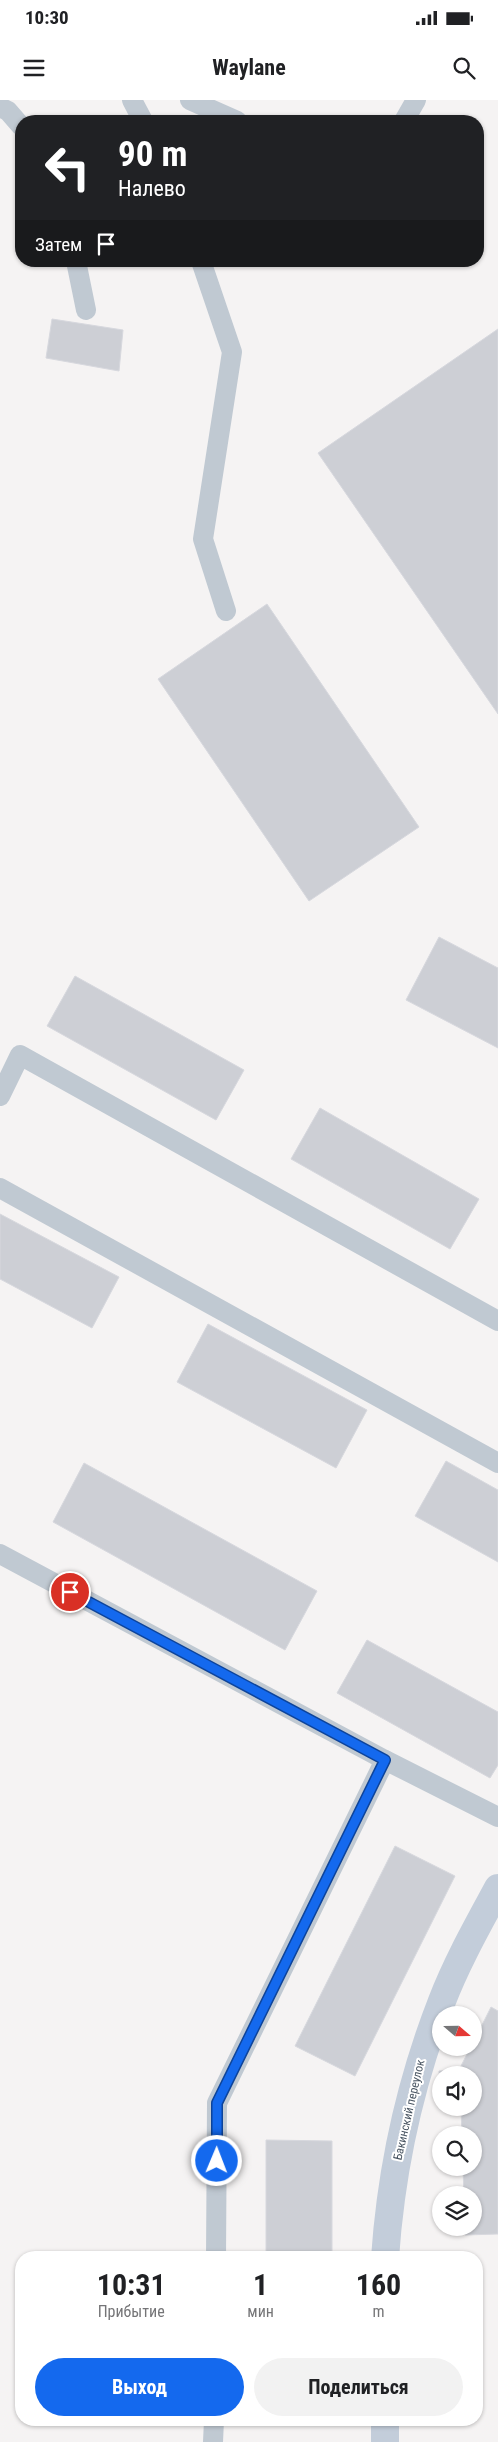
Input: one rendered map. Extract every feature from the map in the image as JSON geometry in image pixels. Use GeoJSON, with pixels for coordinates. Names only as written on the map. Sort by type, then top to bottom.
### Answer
{"type":"FeatureCollection","features":[{"type":"Feature","properties":{"kind":"street","name":"Бакинский переулок"},"geometry":{"type":"LineString","coordinates":[[385,2251],[387,2222],[397,2159],[418,2067],[442,1999],[498,1888]]}},
{"type":"Feature","properties":{"kind":"street"},"geometry":{"type":"LineString","coordinates":[[385,2426],[385,2442]]}},
{"type":"Feature","properties":{"kind":"lane"},"geometry":{"type":"LineString","coordinates":[[132,100],[140,115]]}},
{"type":"Feature","properties":{"kind":"lane"},"geometry":{"type":"LineString","coordinates":[[190,100],[224,115]]}},
{"type":"Feature","properties":{"kind":"lane"},"geometry":{"type":"LineString","coordinates":[[407,115],[416,100]]}},
{"type":"Feature","properties":{"kind":"lane"},"geometry":{"type":"LineString","coordinates":[[0,107],[8,111],[15,119]]}},
{"type":"Feature","properties":{"kind":"lane"},"geometry":{"type":"LineString","coordinates":[[77,267],[86,310]]}},
{"type":"Feature","properties":{"kind":"lane"},"geometry":{"type":"LineString","coordinates":[[203,267],[232,352],[203,539],[226,611]]}},
{"type":"Feature","properties":{"kind":"lane"},"geometry":{"type":"LineString","coordinates":[[0,1096],[20,1055],[498,1321]]}},
{"type":"Feature","properties":{"kind":"lane"},"geometry":{"type":"LineString","coordinates":[[0,1188],[498,1463]]}},
{"type":"Feature","properties":{"kind":"lane"},"geometry":{"type":"LineString","coordinates":[[0,1554],[385,1760],[498,1817]]}},
{"type":"Feature","properties":{"kind":"lane"},"geometry":{"type":"LineString","coordinates":[[216,2251],[217,2103],[385,1760]]}},
{"type":"Feature","properties":{"kind":"lane"},"geometry":{"type":"LineString","coordinates":[[214,2426],[214,2442]]}},
{"type":"Feature","properties":{"kind":"building"},"geometry":{"type":"Polygon","coordinates":[[[52,319],[123,330],[119,371],[46,358],[52,319]]]}},
{"type":"Feature","properties":{"kind":"building"},"geometry":{"type":"Polygon","coordinates":[[[498,329],[498,714],[318,453],[498,329]]]}},
{"type":"Feature","properties":{"kind":"building"},"geometry":{"type":"Polygon","coordinates":[[[267,604],[419,827],[309,901],[158,679],[267,604]]]}},
{"type":"Feature","properties":{"kind":"building"},"geometry":{"type":"Polygon","coordinates":[[[439,937],[498,968],[498,1048],[406,1000],[439,937]]]}},
{"type":"Feature","properties":{"kind":"building"},"geometry":{"type":"Polygon","coordinates":[[[75,976],[244,1070],[216,1120],[47,1026],[75,976]]]}},
{"type":"Feature","properties":{"kind":"building"},"geometry":{"type":"Polygon","coordinates":[[[320,1108],[479,1199],[450,1249],[291,1159],[320,1108]]]}},
{"type":"Feature","properties":{"kind":"building"},"geometry":{"type":"Polygon","coordinates":[[[0,1214],[119,1277],[92,1328],[0,1279],[0,1214]]]}},
{"type":"Feature","properties":{"kind":"building"},"geometry":{"type":"Polygon","coordinates":[[[208,1324],[367,1410],[336,1468],[177,1382],[208,1324]]]}},
{"type":"Feature","properties":{"kind":"building"},"geometry":{"type":"Polygon","coordinates":[[[446,1461],[498,1490],[498,1562],[415,1516],[446,1461]]]}},
{"type":"Feature","properties":{"kind":"building"},"geometry":{"type":"Polygon","coordinates":[[[84,1463],[317,1591],[285,1650],[53,1522],[84,1463]]]}},
{"type":"Feature","properties":{"kind":"building"},"geometry":{"type":"Polygon","coordinates":[[[367,1640],[498,1712],[498,1765],[490,1778],[337,1693],[367,1640]]]}},
{"type":"Feature","properties":{"kind":"building"},"geometry":{"type":"Polygon","coordinates":[[[395,1846],[455,1876],[355,2076],[295,2046],[395,1846]]]}},
{"type":"Feature","properties":{"kind":"building"},"geometry":{"type":"Polygon","coordinates":[[[491,2007],[498,2011],[498,2234],[482,2234],[482,2186],[464,2186],[463,2176],[482,2176],[482,2126],[462,2126],[461,2116],[482,2116],[482,2066],[461,2066],[466,2056],[482,2056],[482,2025],[491,2007]]]}},
{"type":"Feature","properties":{"kind":"building"},"geometry":{"type":"Polygon","coordinates":[[[266,2140],[332,2141],[332,2251],[266,2251],[266,2140]]]}},
{"type":"Feature","properties":{"kind":"route"},"geometry":{"type":"LineString","coordinates":[[70,1592],[385,1760],[217,2103],[217,2161]]}}]}
